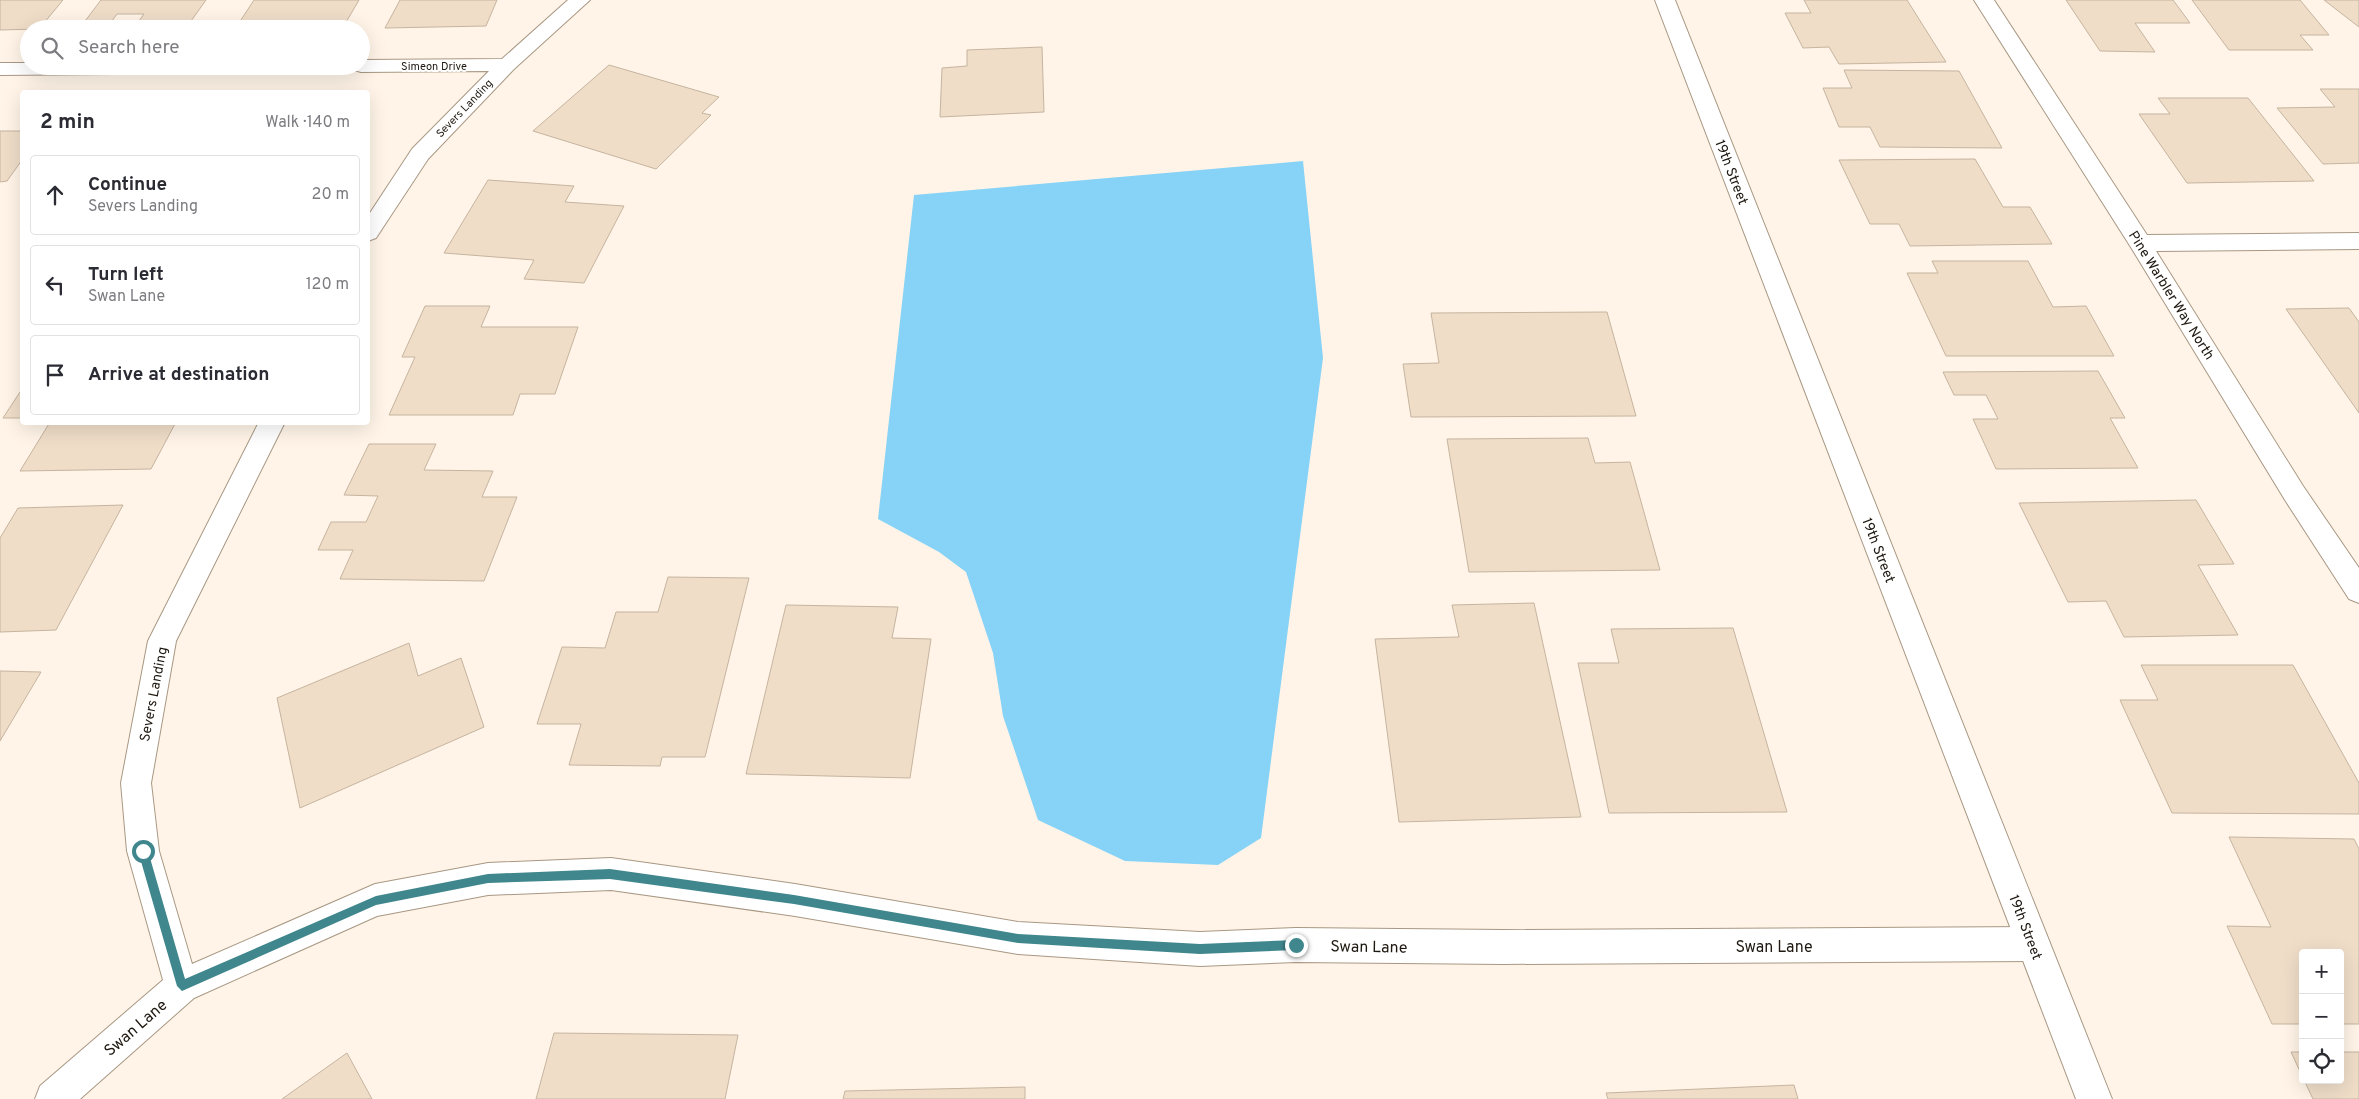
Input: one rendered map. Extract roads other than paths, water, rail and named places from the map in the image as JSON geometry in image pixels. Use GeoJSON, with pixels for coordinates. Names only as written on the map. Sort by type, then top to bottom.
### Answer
{"type":"FeatureCollection","features":[{"type":"Feature","properties":{"kind":"street","name":"Severs Landing"},"geometry":{"type":"LineString","coordinates":[[370,230],[420,154],[507,65],[580,0]]}},
{"type":"Feature","properties":{"kind":"street","name":"19th Street"},"geometry":{"type":"LineString","coordinates":[[1665,0],[2094,1099]]}},
{"type":"Feature","properties":{"kind":"street","name":"Pine Warbler Way North"},"geometry":{"type":"LineString","coordinates":[[1984,0],[2140,243],[2294,493],[2359,591]]}},
{"type":"Feature","properties":{"kind":"street","name":"Simeon Drive"},"geometry":{"type":"LineString","coordinates":[[370,66],[507,65]]}},
{"type":"Feature","properties":{"kind":"street"},"geometry":{"type":"LineString","coordinates":[[0,69],[20,69]]}},
{"type":"Feature","properties":{"kind":"street"},"geometry":{"type":"LineString","coordinates":[[2140,243],[2359,241]]}},
{"type":"Feature","properties":{"kind":"street","name":"Severs Landing"},"geometry":{"type":"LineString","coordinates":[[182,986],[143,851],[136,783],[162,641],[270,425]]}},
{"type":"Feature","properties":{"kind":"street","name":"Swan Lane"},"geometry":{"type":"LineString","coordinates":[[53,1099],[182,986],[376,900],[488,879],[610,874],[794,900],[1018,938],[1200,949],[1296,945],[1503,947],[2033,944]]}},
{"type":"Feature","properties":{"kind":"water"},"geometry":{"type":"Polygon","coordinates":[[[1303,161],[1323,358],[1261,838],[1218,865],[1125,861],[1038,820],[1003,716],[993,653],[966,572],[939,552],[878,519],[914,195],[1303,161]]]}}]}
